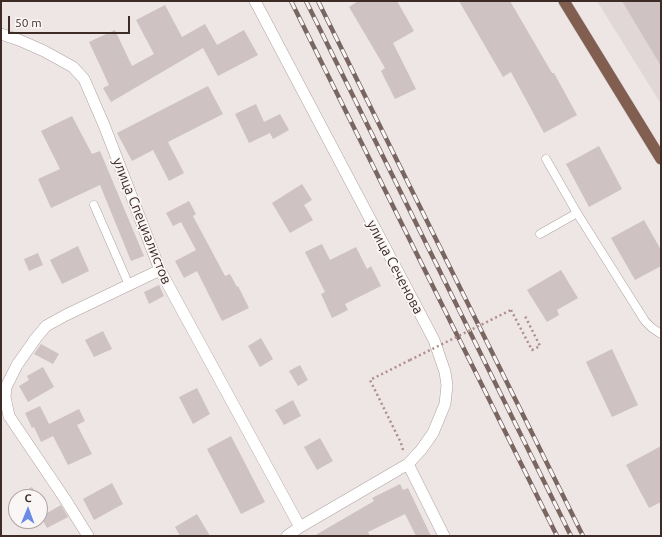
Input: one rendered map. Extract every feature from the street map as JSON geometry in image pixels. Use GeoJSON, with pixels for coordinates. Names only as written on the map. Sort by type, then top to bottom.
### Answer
{"type":"FeatureCollection","features":[{"type":"Feature","properties":{"kind":"highway"},"geometry":{"type":"LineString","coordinates":[[564,1],[661,159]]}},
{"type":"Feature","properties":{"kind":"street","name":"улица Сеченова"},"geometry":{"type":"LineString","coordinates":[[255,1],[434,340],[445,372],[447,385],[445,404],[433,433],[422,450],[408,464],[287,536]]}},
{"type":"Feature","properties":{"kind":"street","name":"улица Специалистов"},"geometry":{"type":"LineString","coordinates":[[1,34],[44,51],[73,67],[84,79],[104,125],[160,270],[300,527]]}},
{"type":"Feature","properties":{"kind":"street"},"geometry":{"type":"LineString","coordinates":[[88,536],[9,416],[3,398],[6,387],[17,365],[46,326],[160,270]]}},
{"type":"Feature","properties":{"kind":"street"},"geometry":{"type":"LineString","coordinates":[[408,464],[444,536]]}},
{"type":"Feature","properties":{"kind":"lane"},"geometry":{"type":"LineString","coordinates":[[546,159],[577,213],[645,322],[661,334]]}},
{"type":"Feature","properties":{"kind":"lane"},"geometry":{"type":"LineString","coordinates":[[94,205],[129,285]]}},
{"type":"Feature","properties":{"kind":"lane"},"geometry":{"type":"LineString","coordinates":[[540,234],[577,213]]}},
{"type":"Feature","properties":{"kind":"path"},"geometry":{"type":"LineString","coordinates":[[401,443],[370,380],[511,310],[532,350],[540,346],[524,314]]}},
{"type":"Feature","properties":{"kind":"shaded area"},"geometry":{"type":"Polygon","coordinates":[[[597,1],[661,1],[661,104],[597,1]]]}},
{"type":"Feature","properties":{"kind":"building"},"geometry":{"type":"Polygon","coordinates":[[[358,1],[397,1],[414,31],[393,43],[416,89],[395,99],[381,71],[385,68],[349,7],[358,1]]]}},
{"type":"Feature","properties":{"kind":"building"},"geometry":{"type":"Polygon","coordinates":[[[459,1],[510,1],[552,73],[554,73],[577,115],[544,133],[511,72],[503,77],[459,1]]]}},
{"type":"Feature","properties":{"kind":"building"},"geometry":{"type":"Polygon","coordinates":[[[622,1],[661,1],[661,66],[622,1]]]}},
{"type":"Feature","properties":{"kind":"building"},"geometry":{"type":"Polygon","coordinates":[[[165,5],[182,37],[205,24],[217,45],[244,30],[258,55],[218,76],[203,48],[111,102],[103,88],[109,85],[89,42],[115,30],[132,66],[154,54],[136,20],[165,5]]]}},
{"type":"Feature","properties":{"kind":"building"},"geometry":{"type":"Polygon","coordinates":[[[208,86],[223,114],[168,142],[184,173],[169,181],[153,150],[132,161],[117,133],[208,86]]]}},
{"type":"Feature","properties":{"kind":"building"},"geometry":{"type":"Polygon","coordinates":[[[256,104],[264,122],[280,114],[289,130],[273,139],[270,133],[249,143],[235,114],[256,104]]]}},
{"type":"Feature","properties":{"kind":"building"},"geometry":{"type":"Polygon","coordinates":[[[72,116],[92,154],[100,151],[144,256],[131,261],[100,185],[51,208],[38,179],[60,169],[41,131],[72,116]]]}},
{"type":"Feature","properties":{"kind":"building"},"geometry":{"type":"Polygon","coordinates":[[[599,146],[622,189],[589,207],[566,164],[599,146]]]}},
{"type":"Feature","properties":{"kind":"building"},"geometry":{"type":"Polygon","coordinates":[[[302,184],[312,200],[304,205],[313,220],[290,233],[272,203],[302,184]]]}},
{"type":"Feature","properties":{"kind":"building"},"geometry":{"type":"Polygon","coordinates":[[[189,201],[196,214],[193,216],[225,276],[230,274],[249,308],[222,321],[197,271],[184,278],[175,261],[196,250],[181,222],[173,226],[166,213],[189,201]]]}},
{"type":"Feature","properties":{"kind":"building"},"geometry":{"type":"Polygon","coordinates":[[[644,220],[661,250],[661,266],[635,280],[611,238],[644,220]]]}},
{"type":"Feature","properties":{"kind":"building"},"geometry":{"type":"Polygon","coordinates":[[[322,244],[330,260],[356,247],[367,269],[371,266],[381,286],[345,304],[348,310],[332,318],[321,294],[325,292],[305,252],[322,244]]]}},
{"type":"Feature","properties":{"kind":"building"},"geometry":{"type":"Polygon","coordinates":[[[78,246],[89,271],[62,284],[50,260],[78,246]]]}},
{"type":"Feature","properties":{"kind":"building"},"geometry":{"type":"Polygon","coordinates":[[[38,253],[43,265],[29,271],[24,259],[38,253]]]}},
{"type":"Feature","properties":{"kind":"building"},"geometry":{"type":"Polygon","coordinates":[[[561,270],[578,298],[557,310],[559,315],[547,322],[527,290],[561,270]]]}},
{"type":"Feature","properties":{"kind":"building"},"geometry":{"type":"Polygon","coordinates":[[[159,285],[164,296],[149,304],[144,292],[159,285]]]}},
{"type":"Feature","properties":{"kind":"building"},"geometry":{"type":"Polygon","coordinates":[[[103,331],[112,349],[94,357],[85,340],[103,331]]]}},
{"type":"Feature","properties":{"kind":"building"},"geometry":{"type":"Polygon","coordinates":[[[261,338],[273,359],[260,367],[248,346],[261,338]]]}},
{"type":"Feature","properties":{"kind":"building"},"geometry":{"type":"Polygon","coordinates":[[[41,344],[59,354],[53,364],[34,354],[41,344]]]}},
{"type":"Feature","properties":{"kind":"building"},"geometry":{"type":"Polygon","coordinates":[[[612,349],[638,405],[612,417],[586,362],[612,349]]]}},
{"type":"Feature","properties":{"kind":"building"},"geometry":{"type":"Polygon","coordinates":[[[300,365],[308,380],[298,386],[289,371],[300,365]]]}},
{"type":"Feature","properties":{"kind":"building"},"geometry":{"type":"Polygon","coordinates":[[[43,367],[54,387],[28,402],[19,386],[29,380],[27,376],[43,367]]]}},
{"type":"Feature","properties":{"kind":"building"},"geometry":{"type":"Polygon","coordinates":[[[197,388],[210,414],[193,424],[179,397],[197,388]]]}},
{"type":"Feature","properties":{"kind":"building"},"geometry":{"type":"Polygon","coordinates":[[[293,400],[301,416],[284,425],[275,410],[293,400]]]}},
{"type":"Feature","properties":{"kind":"building"},"geometry":{"type":"Polygon","coordinates":[[[40,406],[49,424],[79,409],[85,421],[77,425],[92,454],[68,465],[53,436],[41,442],[25,413],[40,406]]]}},
{"type":"Feature","properties":{"kind":"building"},"geometry":{"type":"Polygon","coordinates":[[[231,436],[265,502],[241,514],[207,449],[231,436]]]}},
{"type":"Feature","properties":{"kind":"building"},"geometry":{"type":"Polygon","coordinates":[[[320,438],[333,461],[317,470],[304,447],[320,438]]]}},
{"type":"Feature","properties":{"kind":"building"},"geometry":{"type":"Polygon","coordinates":[[[661,446],[661,502],[649,508],[626,465],[661,446]]]}},
{"type":"Feature","properties":{"kind":"building"},"geometry":{"type":"Polygon","coordinates":[[[112,483],[123,504],[94,520],[83,499],[112,483]]]}},
{"type":"Feature","properties":{"kind":"building"},"geometry":{"type":"Polygon","coordinates":[[[400,484],[403,490],[408,488],[431,536],[416,536],[405,514],[368,532],[370,536],[314,536],[374,501],[372,498],[400,484]]]}},
{"type":"Feature","properties":{"kind":"building"},"geometry":{"type":"Polygon","coordinates":[[[61,505],[68,517],[48,527],[48,512],[61,505]]]}},
{"type":"Feature","properties":{"kind":"building"},"geometry":{"type":"Polygon","coordinates":[[[197,514],[210,536],[180,536],[175,527],[197,514]]]}},
{"type":"Feature","properties":{"kind":"railway"},"geometry":{"type":"LineString","coordinates":[[291,1],[557,536]]}},
{"type":"Feature","properties":{"kind":"railway"},"geometry":{"type":"LineString","coordinates":[[306,1],[571,536]]}},
{"type":"Feature","properties":{"kind":"railway"},"geometry":{"type":"LineString","coordinates":[[318,1],[583,536]]}}]}
